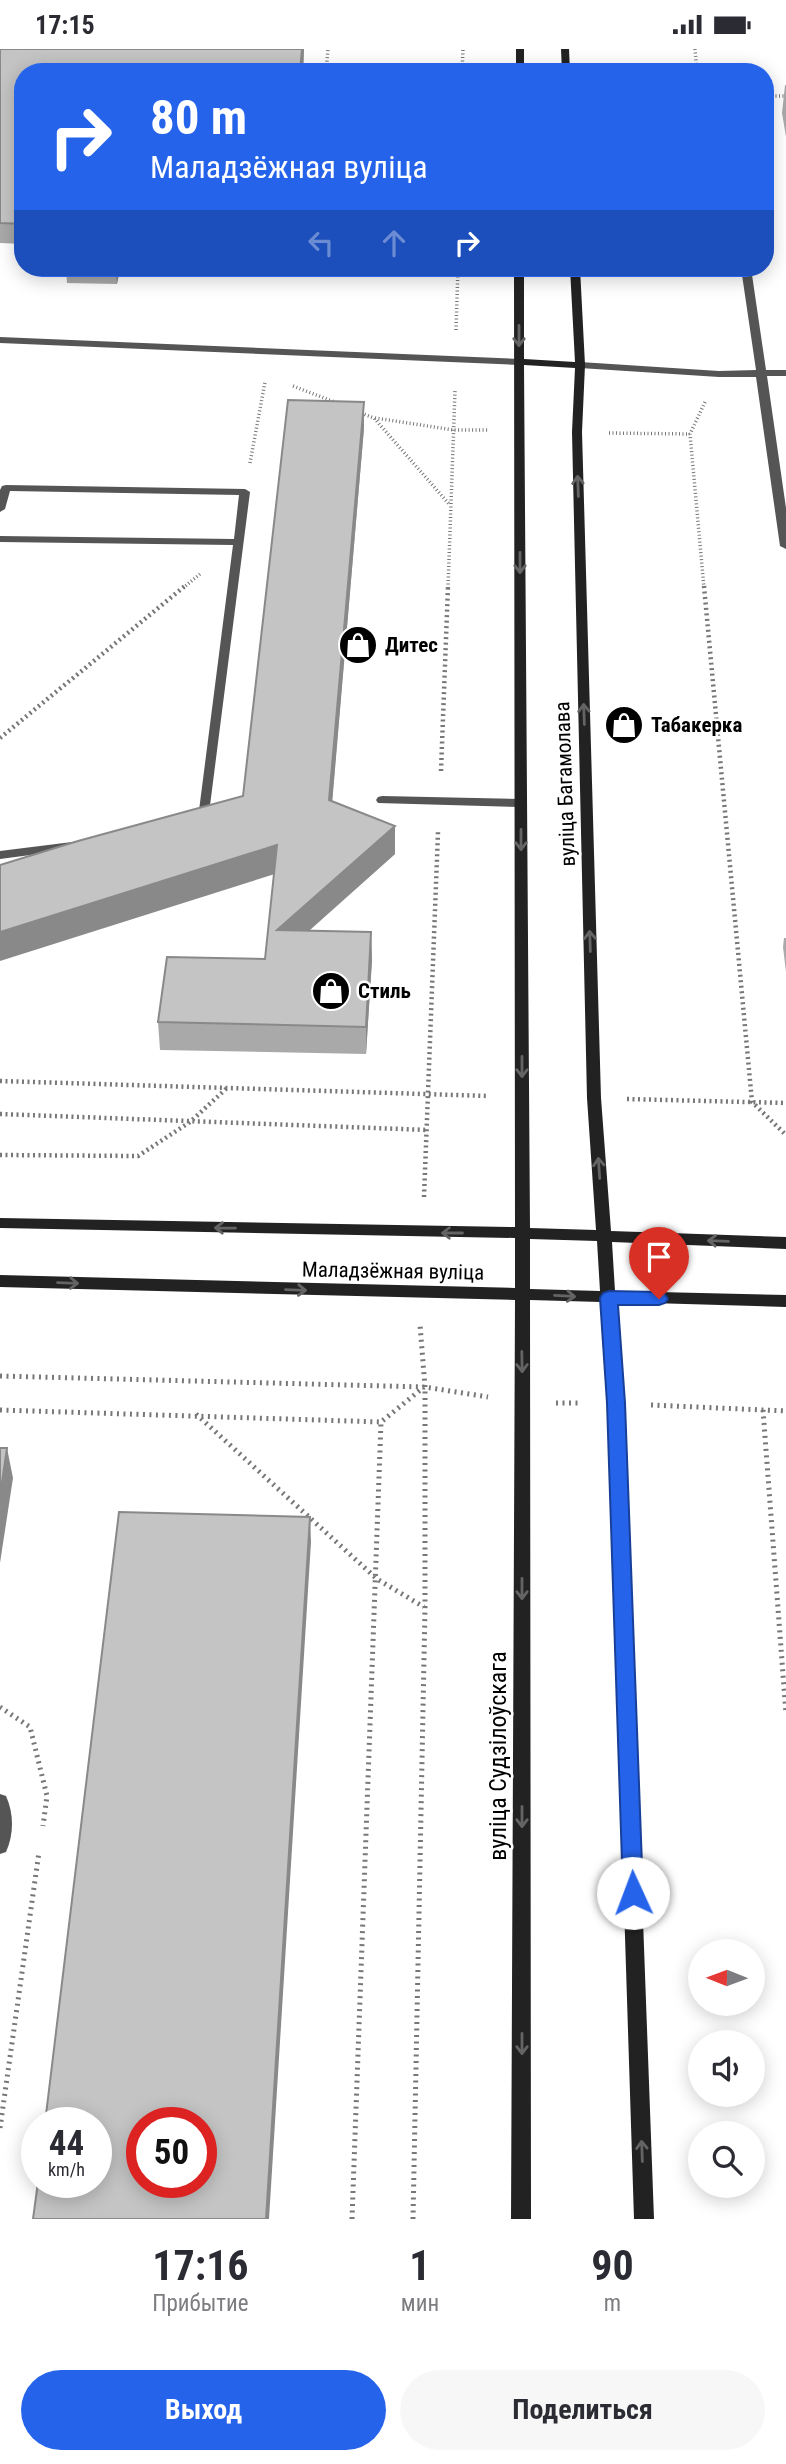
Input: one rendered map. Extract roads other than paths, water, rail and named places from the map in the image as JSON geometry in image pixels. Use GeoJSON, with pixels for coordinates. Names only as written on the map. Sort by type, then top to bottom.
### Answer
{"type":"FeatureCollection","features":[{"type":"Feature","properties":{"kind":"main road","name":"вуліца Багамолава"},"geometry":{"type":"LineString","coordinates":[[519,277],[522,1294]]}},
{"type":"Feature","properties":{"kind":"main road","name":"вуліца Багамолава"},"geometry":{"type":"LineString","coordinates":[[575,277],[580,365],[577,432],[594,1098],[609,1298]]}},
{"type":"Feature","properties":{"kind":"main road"},"geometry":{"type":"LineString","coordinates":[[519,362],[580,365]]}},
{"type":"Feature","properties":{"kind":"main road","name":"Маладзёжная вуліца"},"geometry":{"type":"LineString","coordinates":[[0,1223],[520,1233],[786,1243]]}},
{"type":"Feature","properties":{"kind":"main road","name":"Маладзёжная вуліца"},"geometry":{"type":"LineString","coordinates":[[0,1281],[418,1294],[786,1301]]}},
{"type":"Feature","properties":{"kind":"main road","name":"вуліца Судзілоўскага"},"geometry":{"type":"LineString","coordinates":[[521,2219],[522,1294]]}},
{"type":"Feature","properties":{"kind":"main road"},"geometry":{"type":"LineString","coordinates":[[609,1298],[616,1403],[644,2219]]}},
{"type":"Feature","properties":{"kind":"lane"},"geometry":{"type":"LineString","coordinates":[[747,277],[786,546]]}},
{"type":"Feature","properties":{"kind":"lane"},"geometry":{"type":"LineString","coordinates":[[0,340],[519,362]]}},
{"type":"Feature","properties":{"kind":"lane"},"geometry":{"type":"LineString","coordinates":[[580,365],[719,374],[786,373]]}},
{"type":"Feature","properties":{"kind":"lane"},"geometry":{"type":"LineString","coordinates":[[0,509],[6,488],[245,492],[202,829],[189,831]]}},
{"type":"Feature","properties":{"kind":"lane"},"geometry":{"type":"LineString","coordinates":[[0,539],[239,542]]}},
{"type":"Feature","properties":{"kind":"lane"},"geometry":{"type":"LineString","coordinates":[[382,800],[521,803]]}},
{"type":"Feature","properties":{"kind":"lane"},"geometry":{"type":"LineString","coordinates":[[0,855],[81,845]]}},
{"type":"Feature","properties":{"kind":"lane"},"geometry":{"type":"LineString","coordinates":[[0,1802],[4,1818],[0,1846]]}},
{"type":"Feature","properties":{"kind":"place","name":"Дитес"},"geometry":{"type":"Point","coordinates":[358,645]}},
{"type":"Feature","properties":{"kind":"place","name":"Табакерка"},"geometry":{"type":"Point","coordinates":[624,725]}},
{"type":"Feature","properties":{"kind":"place","name":"Стиль"},"geometry":{"type":"Point","coordinates":[331,991]}}]}
